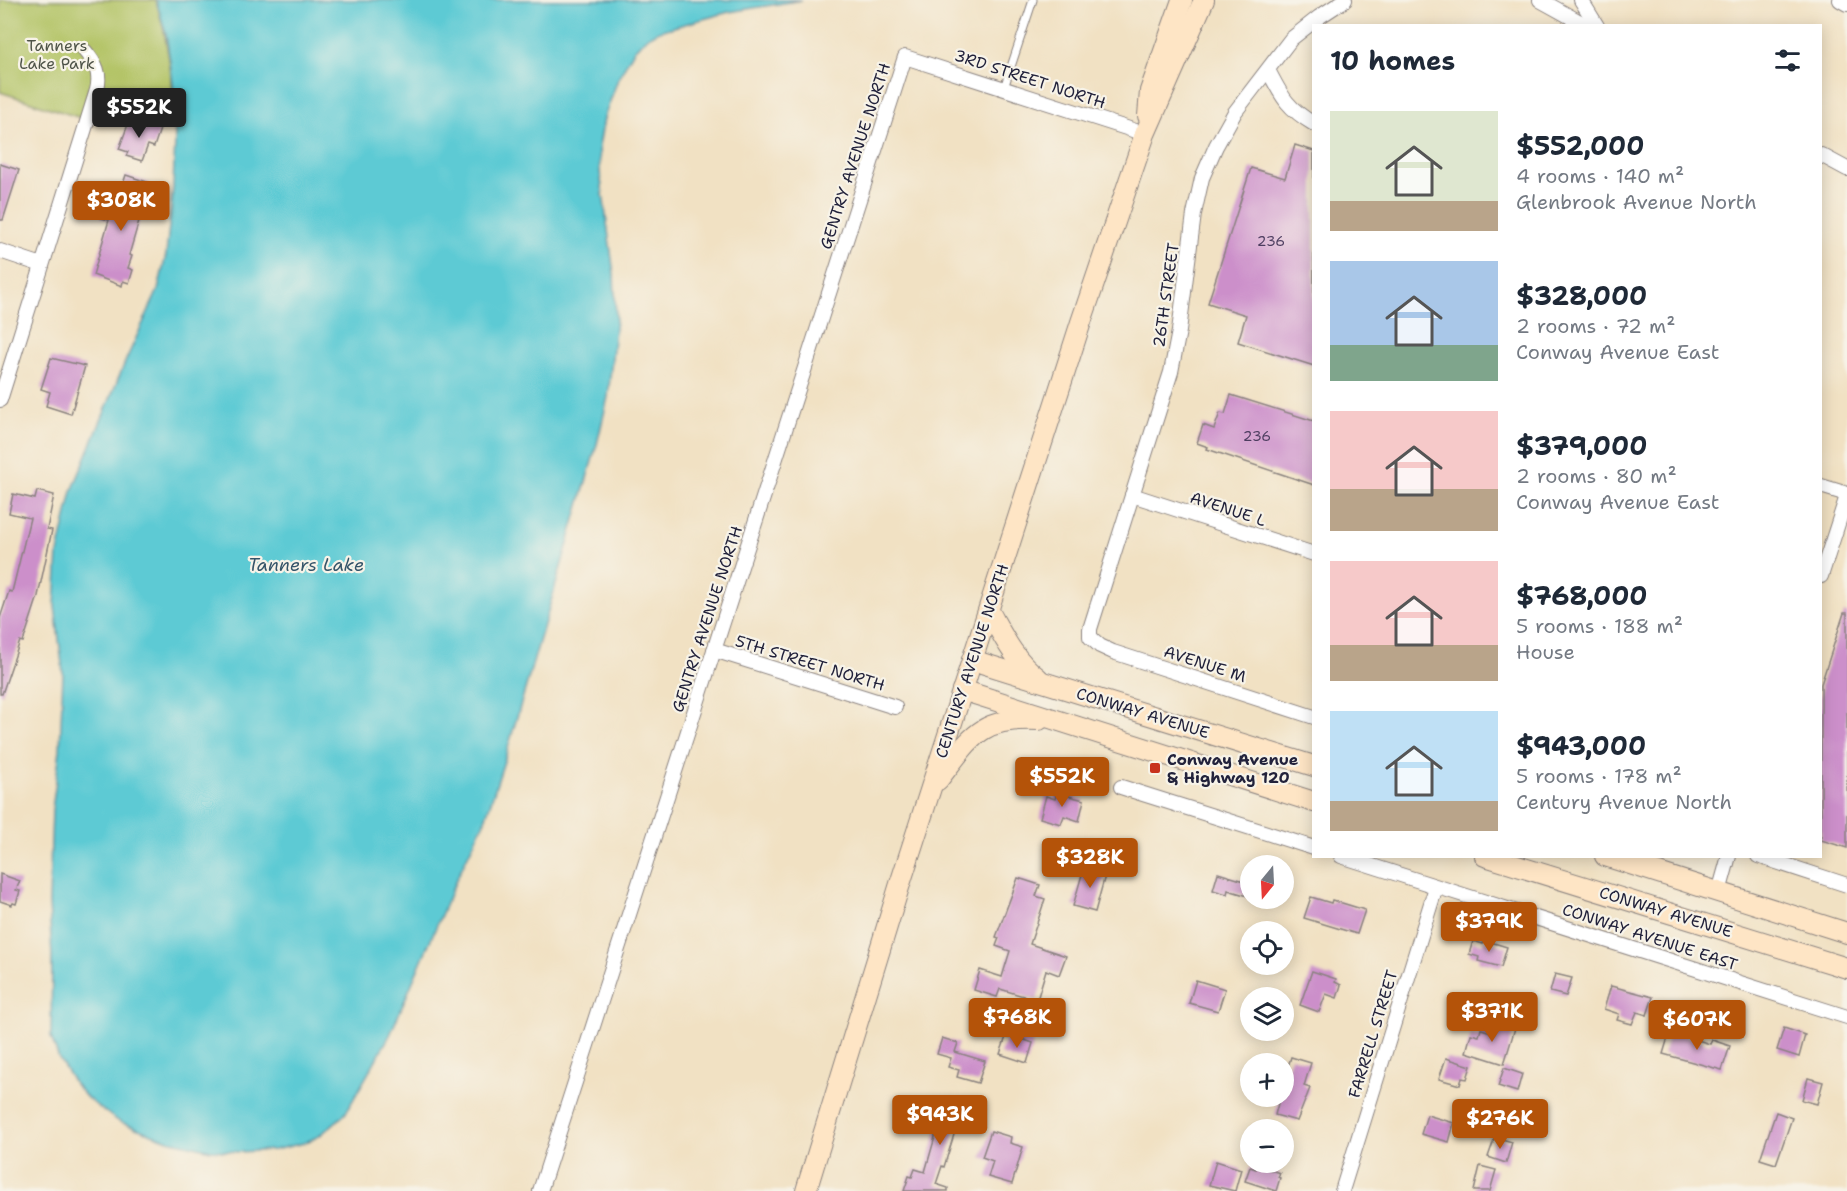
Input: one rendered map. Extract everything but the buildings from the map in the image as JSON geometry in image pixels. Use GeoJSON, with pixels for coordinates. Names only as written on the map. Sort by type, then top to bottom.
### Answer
{"type":"FeatureCollection","features":[{"type":"Feature","properties":{"kind":"main road","name":"CENTURY AVENUE NORTH"},"geometry":{"type":"LineString","coordinates":[[1145,134],[1150,92],[1182,0]]}},
{"type":"Feature","properties":{"kind":"main road","name":"CENTURY AVENUE NORTH"},"geometry":{"type":"LineString","coordinates":[[806,1191],[930,789],[1081,322],[1145,134],[1204,0]]}},
{"type":"Feature","properties":{"kind":"main road"},"geometry":{"type":"LineString","coordinates":[[989,610],[1009,649],[1023,667],[1045,683]]}},
{"type":"Feature","properties":{"kind":"main road","name":"CONWAY AVENUE"},"geometry":{"type":"LineString","coordinates":[[972,660],[1312,765]]}},
{"type":"Feature","properties":{"kind":"main road","name":"CONWAY AVENUE"},"geometry":{"type":"LineString","coordinates":[[962,690],[1312,801]]}},
{"type":"Feature","properties":{"kind":"main road"},"geometry":{"type":"LineString","coordinates":[[930,789],[972,737],[984,727],[1000,721],[1059,720]]}},
{"type":"Feature","properties":{"kind":"main road","name":"CONWAY AVENUE"},"geometry":{"type":"LineString","coordinates":[[1491,858],[1847,968]]}},
{"type":"Feature","properties":{"kind":"main road"},"geometry":{"type":"LineString","coordinates":[[1611,858],[1847,933]]}},
{"type":"Feature","properties":{"kind":"street","name":"26TH STREET"},"geometry":{"type":"LineString","coordinates":[[1090,637],[1090,629],[1109,565],[1171,372],[1179,331],[1194,214],[1202,178],[1235,112],[1291,39],[1319,16],[1345,0]]}},
{"type":"Feature","properties":{"kind":"street"},"geometry":{"type":"LineString","coordinates":[[1540,0],[1583,24]]}},
{"type":"Feature","properties":{"kind":"street"},"geometry":{"type":"LineString","coordinates":[[1581,0],[1596,24]]}},
{"type":"Feature","properties":{"kind":"street"},"geometry":{"type":"LineString","coordinates":[[1840,0],[1847,4]]}},
{"type":"Feature","properties":{"kind":"street"},"geometry":{"type":"LineString","coordinates":[[0,400],[99,84],[96,66],[85,51]]}},
{"type":"Feature","properties":{"kind":"street","name":"3RD STREET NORTH"},"geometry":{"type":"LineString","coordinates":[[905,57],[1145,134]]}},
{"type":"Feature","properties":{"kind":"street","name":"GENTRY AVENUE NORTH"},"geometry":{"type":"LineString","coordinates":[[540,1191],[905,57]]}},
{"type":"Feature","properties":{"kind":"street"},"geometry":{"type":"LineString","coordinates":[[1268,70],[1282,98],[1295,113],[1312,123]]}},
{"type":"Feature","properties":{"kind":"street"},"geometry":{"type":"LineString","coordinates":[[1822,156],[1847,169]]}},
{"type":"Feature","properties":{"kind":"street"},"geometry":{"type":"LineString","coordinates":[[0,251],[42,265]]}},
{"type":"Feature","properties":{"kind":"street"},"geometry":{"type":"LineString","coordinates":[[1822,486],[1847,495],[1822,573]]}},
{"type":"Feature","properties":{"kind":"street","name":"AVENUE L"},"geometry":{"type":"LineString","coordinates":[[1132,495],[1312,553]]}},
{"type":"Feature","properties":{"kind":"street","name":"AVENUE M"},"geometry":{"type":"LineString","coordinates":[[1090,637],[1100,646],[1113,652],[1312,716]]}},
{"type":"Feature","properties":{"kind":"street","name":"5TH STREET NORTH"},"geometry":{"type":"LineString","coordinates":[[714,650],[895,707]]}},
{"type":"Feature","properties":{"kind":"street"},"geometry":{"type":"LineString","coordinates":[[1121,787],[1312,847]]}},
{"type":"Feature","properties":{"kind":"street","name":"CONWAY AVENUE EAST"},"geometry":{"type":"LineString","coordinates":[[1347,858],[1847,1017]]}},
{"type":"Feature","properties":{"kind":"street"},"geometry":{"type":"LineString","coordinates":[[1719,892],[1728,858]]}},
{"type":"Feature","properties":{"kind":"street"},"geometry":{"type":"LineString","coordinates":[[1764,858],[1847,885]]}},
{"type":"Feature","properties":{"kind":"street","name":"FARRELL STREET"},"geometry":{"type":"LineString","coordinates":[[1342,1191],[1436,886]]}},
{"type":"Feature","properties":{"kind":"lane"},"geometry":{"type":"LineString","coordinates":[[1004,88],[1033,0]]}},
{"type":"Feature","properties":{"kind":"green space","name":"Tanners Lake Park"},"geometry":{"type":"Polygon","coordinates":[[[0,0],[156,0],[169,57],[174,115],[97,90],[87,120],[0,92],[0,0]]]}},
{"type":"Feature","properties":{"kind":"water","name":"Tanners Lake"},"geometry":{"type":"Polygon","coordinates":[[[156,0],[802,0],[729,12],[659,31],[646,38],[634,50],[618,79],[604,118],[599,146],[600,172],[614,274],[616,319],[608,397],[597,444],[505,758],[485,820],[456,880],[390,1035],[345,1114],[319,1136],[304,1143],[274,1150],[239,1152],[211,1150],[168,1140],[120,1122],[87,1098],[74,1083],[59,1059],[51,1037],[52,957],[49,903],[52,810],[60,750],[63,673],[55,606],[58,553],[72,491],[126,360],[158,290],[166,255],[175,141],[173,83],[166,34],[156,0]]]}},
{"type":"Feature","properties":{"kind":"place","name":"Conway Avenue & Highway 120"},"geometry":{"type":"Point","coordinates":[1155,768]}}]}
